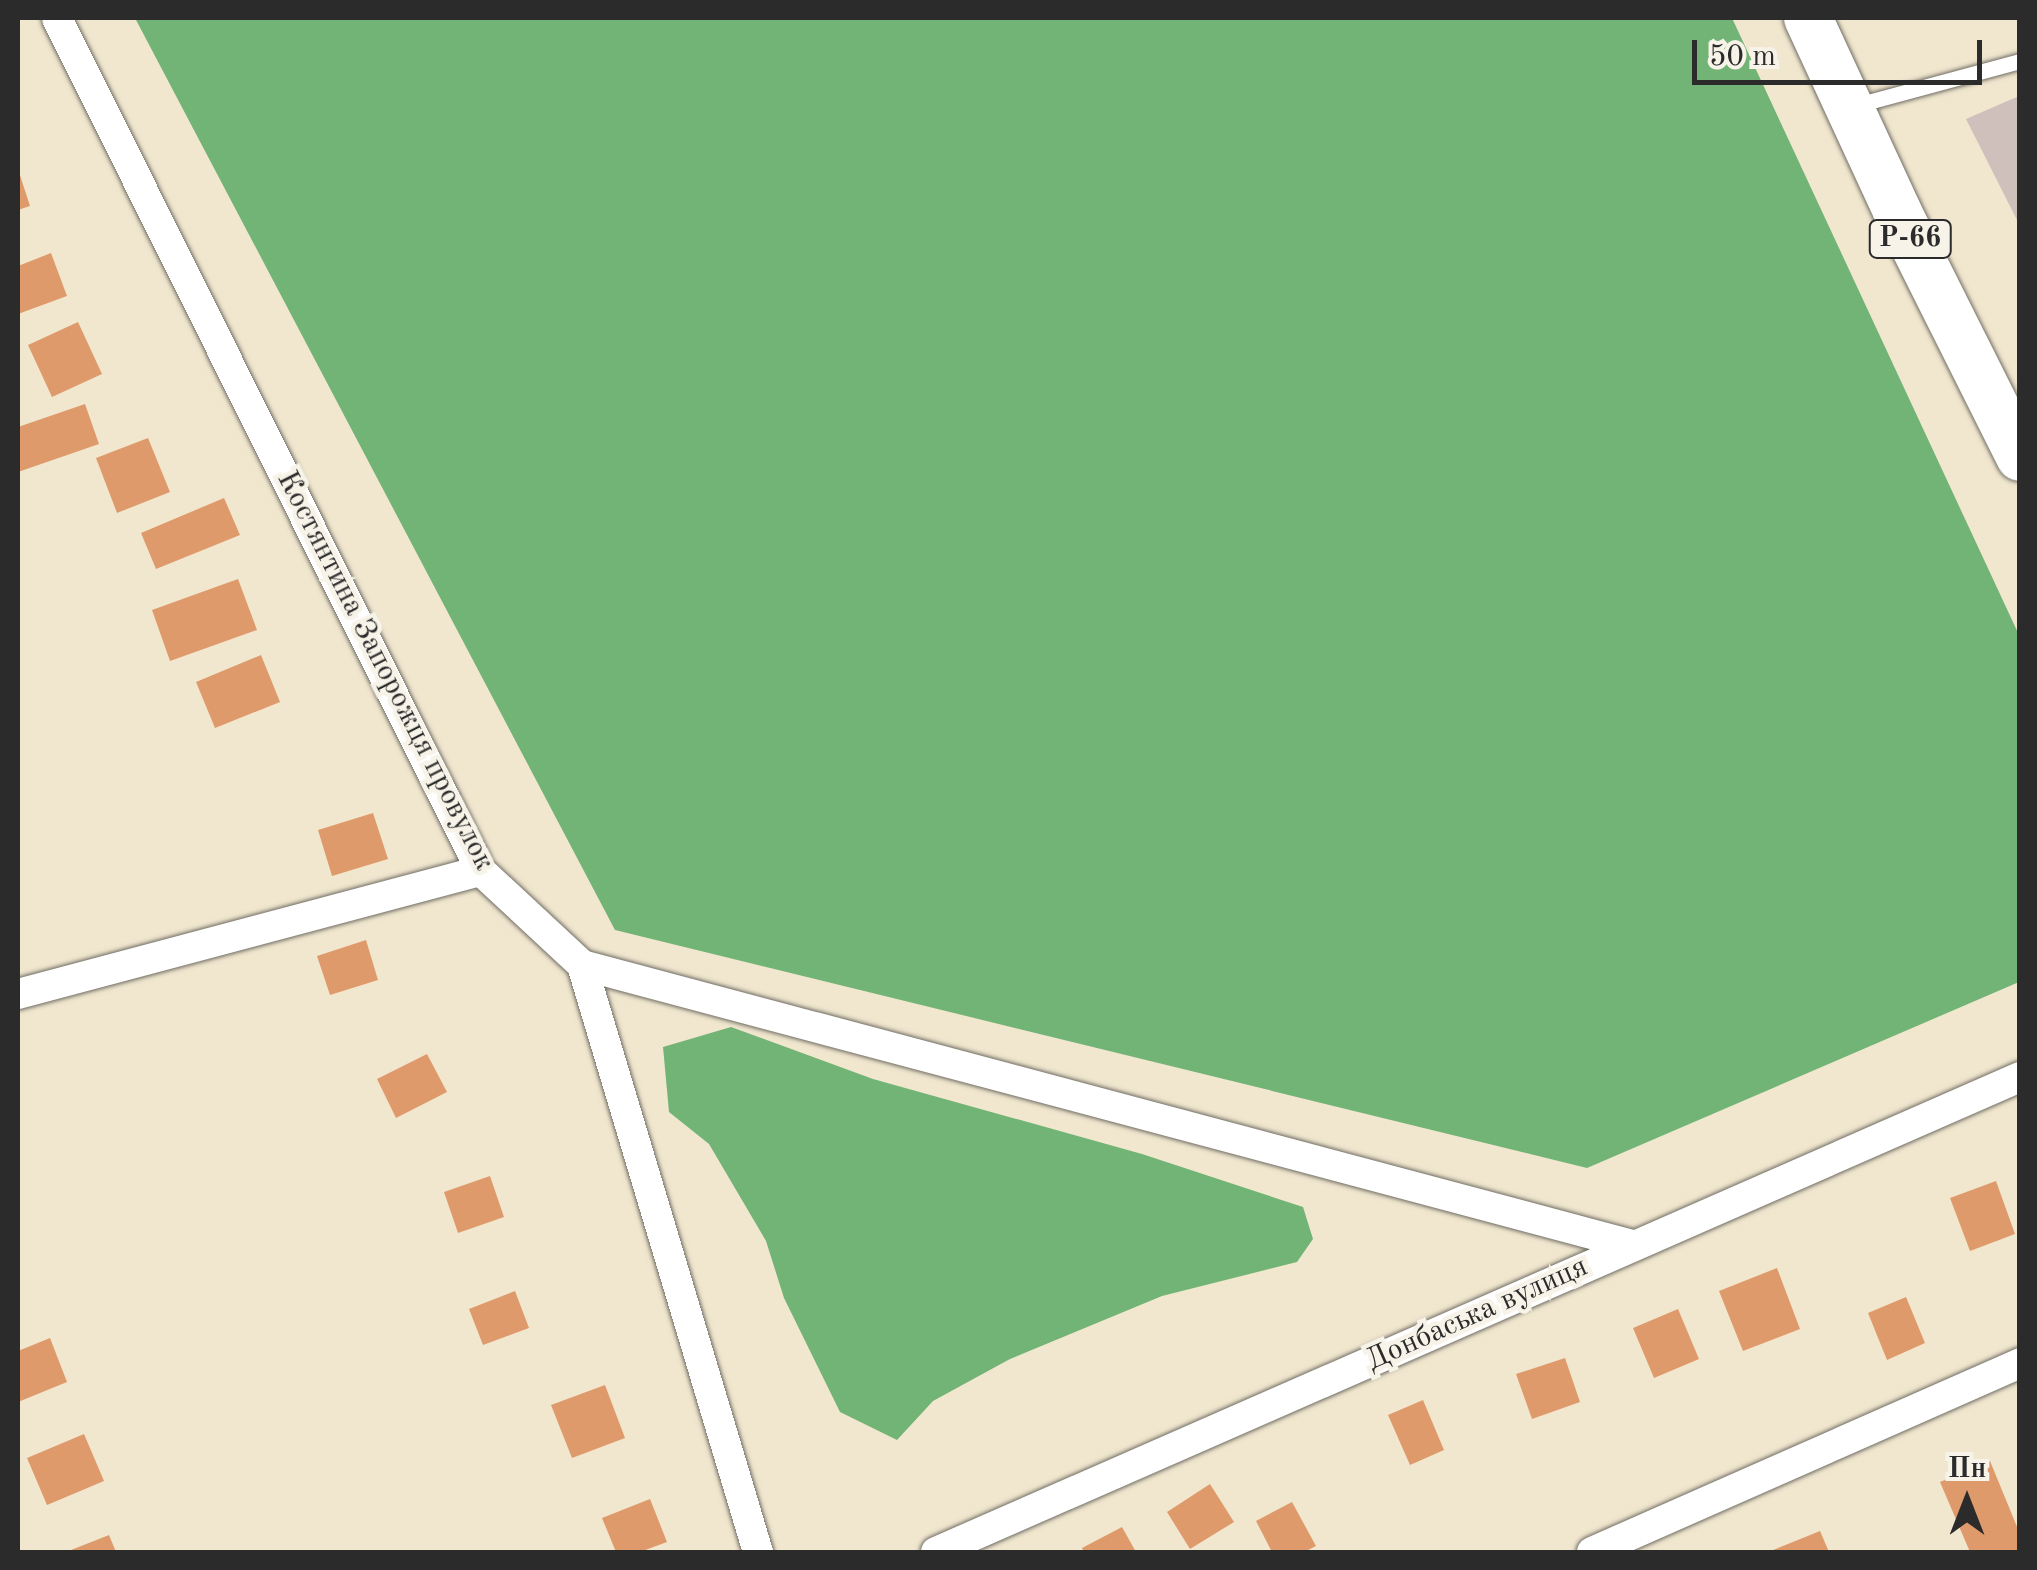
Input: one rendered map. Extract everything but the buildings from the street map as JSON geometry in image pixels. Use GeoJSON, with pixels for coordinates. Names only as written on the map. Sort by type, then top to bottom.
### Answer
{"type":"FeatureCollection","features":[{"type":"Feature","properties":{"kind":"main road","name":"Р-66"},"geometry":{"type":"LineString","coordinates":[[1808,18],[2020,457]]}},
{"type":"Feature","properties":{"kind":"street","name":"Костянтина Запорожця провулок"},"geometry":{"type":"LineString","coordinates":[[57,18],[481,871],[582,965]]}},
{"type":"Feature","properties":{"kind":"street"},"geometry":{"type":"LineString","coordinates":[[18,994],[481,871]]}},
{"type":"Feature","properties":{"kind":"street"},"geometry":{"type":"LineString","coordinates":[[582,965],[1634,1245]]}},
{"type":"Feature","properties":{"kind":"street"},"geometry":{"type":"LineString","coordinates":[[582,965],[758,1552]]}},
{"type":"Feature","properties":{"kind":"street","name":"Донбаська вулиця"},"geometry":{"type":"LineString","coordinates":[[936,1552],[2020,1077]]}},
{"type":"Feature","properties":{"kind":"street"},"geometry":{"type":"LineString","coordinates":[[1592,1552],[2017,1373]]}},
{"type":"Feature","properties":{"kind":"lane"},"geometry":{"type":"LineString","coordinates":[[1849,108],[2020,62]]}},
{"type":"Feature","properties":{"kind":"shaded area"},"geometry":{"type":"Polygon","coordinates":[[[2020,96],[2019,224],[1966,119],[2020,96]]]}},
{"type":"Feature","properties":{"kind":"green space"},"geometry":{"type":"Polygon","coordinates":[[[135,18],[1732,18],[2019,635],[2019,982],[1587,1168],[615,930],[135,18]]]}},
{"type":"Feature","properties":{"kind":"green space"},"geometry":{"type":"Polygon","coordinates":[[[731,1027],[873,1079],[1142,1154],[1303,1207],[1313,1239],[1297,1262],[1162,1296],[1010,1359],[933,1401],[897,1440],[840,1412],[784,1298],[766,1241],[709,1144],[669,1112],[663,1047],[731,1027]]]}}]}
